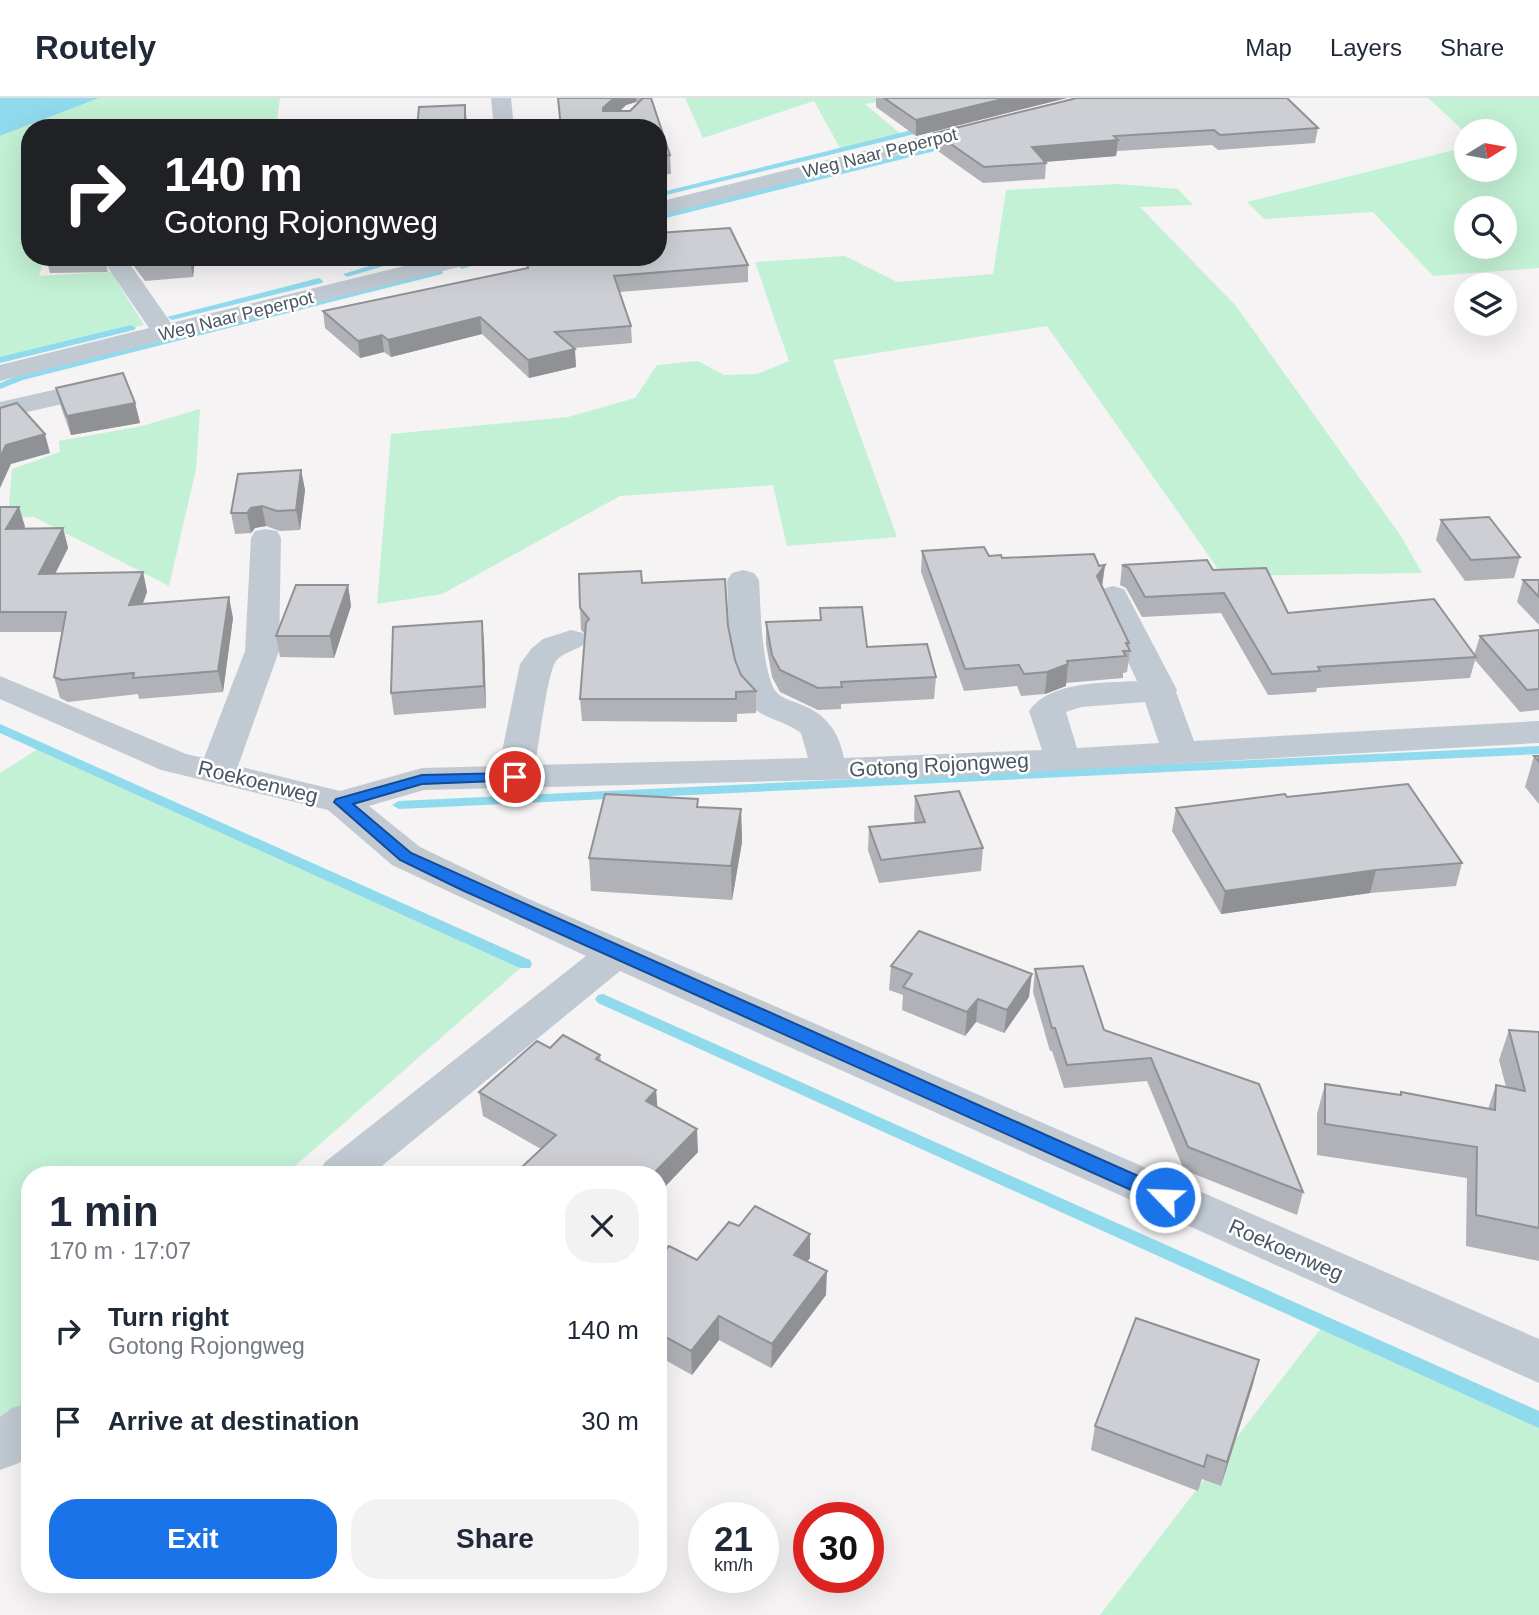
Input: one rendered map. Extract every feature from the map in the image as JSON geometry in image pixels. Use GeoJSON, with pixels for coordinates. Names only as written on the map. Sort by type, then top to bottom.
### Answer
{"type":"FeatureCollection","features":[{"type":"Feature","properties":{"kind":"street"},"geometry":{"type":"LineString","coordinates":[[500,98],[503,119]]}},
{"type":"Feature","properties":{"kind":"street","name":"Weg Naar Peperpot"},"geometry":{"type":"LineString","coordinates":[[667,207],[1000,123]]}},
{"type":"Feature","properties":{"kind":"street"},"geometry":{"type":"LineString","coordinates":[[119,266],[166,334]]}},
{"type":"Feature","properties":{"kind":"street","name":"Weg Naar Peperpot"},"geometry":{"type":"LineString","coordinates":[[0,373],[435,266]]}},
{"type":"Feature","properties":{"kind":"street"},"geometry":{"type":"LineString","coordinates":[[0,410],[124,382]]}},
{"type":"Feature","properties":{"kind":"street"},"geometry":{"type":"LineString","coordinates":[[217,773],[262,651],[266,538]]}},
{"type":"Feature","properties":{"kind":"street"},"geometry":{"type":"LineString","coordinates":[[743,580],[753,675],[760,696],[773,706],[804,717],[817,727],[824,739],[828,770]]}},
{"type":"Feature","properties":{"kind":"street"},"geometry":{"type":"LineString","coordinates":[[1113,596],[1139,643],[1160,690],[1180,752]]}},
{"type":"Feature","properties":{"kind":"street"},"geometry":{"type":"LineString","coordinates":[[515,777],[537,664],[544,652],[570,639]]}},
{"type":"Feature","properties":{"kind":"street","name":"Roekoenweg"},"geometry":{"type":"LineString","coordinates":[[0,686],[174,762],[341,802],[406,856],[616,953],[1539,1362]]}},
{"type":"Feature","properties":{"kind":"street"},"geometry":{"type":"LineString","coordinates":[[1063,758],[1045,711],[1050,704],[1068,698],[1160,690]]}},
{"type":"Feature","properties":{"kind":"street","name":"Gotong Rojongweg"},"geometry":{"type":"LineString","coordinates":[[341,802],[422,779],[828,770],[1539,732]]}},
{"type":"Feature","properties":{"kind":"street"},"geometry":{"type":"LineString","coordinates":[[351,1166],[616,953]]}},
{"type":"Feature","properties":{"kind":"street"},"geometry":{"type":"LineString","coordinates":[[0,1447],[21,1431]]}},
{"type":"Feature","properties":{"kind":"green space"},"geometry":{"type":"Polygon","coordinates":[[[99,98],[280,98],[277,119],[44,119],[99,98]]]}},
{"type":"Feature","properties":{"kind":"green space"},"geometry":{"type":"Polygon","coordinates":[[[685,98],[907,98],[865,104],[902,135],[841,150],[814,101],[703,138],[685,98]]]}},
{"type":"Feature","properties":{"kind":"green space"},"geometry":{"type":"Polygon","coordinates":[[[1428,98],[1539,98],[1539,268],[1433,276],[1373,212],[1264,219],[1247,202],[1454,150],[1454,182],[1517,182],[1517,119],[1454,119],[1454,122],[1428,98]]]}},
{"type":"Feature","properties":{"kind":"green space"},"geometry":{"type":"Polygon","coordinates":[[[21,128],[21,266],[42,266],[39,276],[111,272],[144,325],[0,360],[0,136],[21,128]]]}},
{"type":"Feature","properties":{"kind":"green space"},"geometry":{"type":"Polygon","coordinates":[[[1119,184],[1178,189],[1193,205],[1140,207],[1236,306],[1401,536],[1422,573],[1223,576],[1047,326],[833,360],[897,537],[787,546],[773,485],[620,496],[442,594],[377,604],[391,434],[568,417],[635,398],[657,365],[698,361],[724,375],[757,374],[789,361],[755,262],[845,256],[897,282],[993,274],[1006,190],[1119,184]]]}},
{"type":"Feature","properties":{"kind":"green space"},"geometry":{"type":"Polygon","coordinates":[[[200,409],[196,469],[169,586],[34,517],[8,518],[12,469],[60,452],[59,441],[142,426],[200,409]]]}},
{"type":"Feature","properties":{"kind":"green space"},"geometry":{"type":"Polygon","coordinates":[[[41,747],[525,964],[295,1166],[21,1166],[21,1406],[0,1424],[0,773],[41,747]]]}},
{"type":"Feature","properties":{"kind":"green space"},"geometry":{"type":"Polygon","coordinates":[[[1324,1324],[1539,1420],[1539,1615],[1100,1615],[1324,1324]]]}},
{"type":"Feature","properties":{"kind":"water"},"geometry":{"type":"Polygon","coordinates":[[[0,98],[99,98],[44,119],[21,119],[21,128],[0,136],[0,98]]]}},
{"type":"Feature","properties":{"kind":"building"},"geometry":{"type":"Polygon","coordinates":[[[558,98],[614,98],[603,111],[630,111],[643,98],[651,98],[658,119],[560,119],[558,98]]]}},
{"type":"Feature","properties":{"kind":"building"},"geometry":{"type":"Polygon","coordinates":[[[884,98],[1007,98],[916,120],[884,98]]]}},
{"type":"Feature","properties":{"kind":"building"},"geometry":{"type":"Polygon","coordinates":[[[1077,98],[1287,98],[1318,128],[1220,135],[1214,130],[1114,136],[1118,140],[1032,147],[1046,163],[984,167],[935,133],[1077,98]]]}},
{"type":"Feature","properties":{"kind":"building"},"geometry":{"type":"Polygon","coordinates":[[[465,105],[465,119],[418,119],[419,107],[465,105]]]}},
{"type":"Feature","properties":{"kind":"building"},"geometry":{"type":"Polygon","coordinates":[[[730,228],[748,265],[614,276],[631,326],[555,332],[575,349],[528,360],[480,317],[388,340],[382,335],[358,341],[323,311],[528,266],[667,266],[667,232],[730,228]]]}},
{"type":"Feature","properties":{"kind":"building"},"geometry":{"type":"Polygon","coordinates":[[[123,373],[135,403],[67,416],[56,388],[123,373]]]}},
{"type":"Feature","properties":{"kind":"building"},"geometry":{"type":"Polygon","coordinates":[[[17,403],[45,434],[6,445],[0,457],[0,408],[17,403]]]}},
{"type":"Feature","properties":{"kind":"building"},"geometry":{"type":"Polygon","coordinates":[[[301,470],[296,510],[277,511],[262,506],[251,508],[247,513],[231,513],[238,474],[301,470]]]}},
{"type":"Feature","properties":{"kind":"building"},"geometry":{"type":"Polygon","coordinates":[[[0,507],[19,507],[6,529],[63,528],[39,574],[143,572],[129,605],[229,597],[218,671],[133,678],[134,673],[62,680],[54,677],[66,612],[0,612],[0,507]]]}},
{"type":"Feature","properties":{"kind":"building"},"geometry":{"type":"Polygon","coordinates":[[[1489,517],[1520,557],[1471,560],[1441,520],[1489,517]]]}},
{"type":"Feature","properties":{"kind":"building"},"geometry":{"type":"Polygon","coordinates":[[[984,547],[989,556],[1001,555],[1002,558],[1094,554],[1099,566],[1105,565],[1097,576],[1129,643],[1126,643],[1130,651],[1123,651],[1126,656],[1067,661],[1068,664],[1047,672],[1024,674],[1019,665],[965,669],[922,551],[984,547]]]}},
{"type":"Feature","properties":{"kind":"building"},"geometry":{"type":"Polygon","coordinates":[[[1207,560],[1213,570],[1266,568],[1288,613],[1434,599],[1476,657],[1318,667],[1320,671],[1272,674],[1224,593],[1145,597],[1129,568],[1122,565],[1207,560]]]}},
{"type":"Feature","properties":{"kind":"building"},"geometry":{"type":"Polygon","coordinates":[[[641,571],[642,583],[725,579],[728,626],[735,660],[741,675],[756,691],[736,692],[736,699],[580,699],[586,623],[589,619],[580,608],[579,574],[641,571]]]}},
{"type":"Feature","properties":{"kind":"building"},"geometry":{"type":"Polygon","coordinates":[[[1523,580],[1539,580],[1539,597],[1523,580]]]}},
{"type":"Feature","properties":{"kind":"building"},"geometry":{"type":"Polygon","coordinates":[[[296,585],[348,585],[330,636],[276,636],[296,585]]]}},
{"type":"Feature","properties":{"kind":"building"},"geometry":{"type":"Polygon","coordinates":[[[862,607],[867,647],[927,644],[936,677],[841,682],[842,687],[818,688],[780,670],[772,655],[766,622],[821,620],[820,608],[862,607]]]}},
{"type":"Feature","properties":{"kind":"building"},"geometry":{"type":"Polygon","coordinates":[[[482,621],[484,686],[391,693],[393,627],[482,621]]]}},
{"type":"Feature","properties":{"kind":"building"},"geometry":{"type":"Polygon","coordinates":[[[1539,630],[1539,689],[1527,690],[1480,636],[1539,630]]]}},
{"type":"Feature","properties":{"kind":"building"},"geometry":{"type":"Polygon","coordinates":[[[1408,784],[1462,863],[1376,870],[1225,891],[1176,808],[1285,794],[1287,797],[1408,784]]]}},
{"type":"Feature","properties":{"kind":"building"},"geometry":{"type":"Polygon","coordinates":[[[959,791],[983,848],[881,860],[869,827],[925,822],[915,796],[959,791]]]}},
{"type":"Feature","properties":{"kind":"building"},"geometry":{"type":"Polygon","coordinates":[[[605,794],[698,799],[697,807],[741,809],[731,866],[589,858],[605,794]]]}},
{"type":"Feature","properties":{"kind":"building"},"geometry":{"type":"Polygon","coordinates":[[[919,931],[1032,974],[1007,1010],[978,999],[967,1012],[903,987],[912,974],[891,966],[919,931]]]}},
{"type":"Feature","properties":{"kind":"building"},"geometry":{"type":"Polygon","coordinates":[[[1083,966],[1104,1030],[1259,1084],[1303,1192],[1188,1147],[1151,1058],[1067,1065],[1055,1028],[1052,1028],[1035,969],[1083,966]]]}},
{"type":"Feature","properties":{"kind":"building"},"geometry":{"type":"Polygon","coordinates":[[[1509,1030],[1539,1032],[1539,1228],[1476,1215],[1477,1147],[1325,1124],[1325,1084],[1401,1095],[1401,1092],[1495,1110],[1496,1085],[1525,1091],[1509,1030]]]}},
{"type":"Feature","properties":{"kind":"building"},"geometry":{"type":"Polygon","coordinates":[[[563,1035],[600,1055],[596,1059],[656,1090],[646,1101],[697,1129],[661,1166],[523,1166],[556,1135],[479,1092],[537,1041],[550,1048],[563,1035]]]}},
{"type":"Feature","properties":{"kind":"building"},"geometry":{"type":"Polygon","coordinates":[[[755,1206],[810,1234],[794,1255],[827,1271],[772,1344],[719,1316],[691,1351],[667,1338],[667,1248],[669,1246],[697,1260],[729,1222],[739,1226],[755,1206]]]}},
{"type":"Feature","properties":{"kind":"building"},"geometry":{"type":"Polygon","coordinates":[[[1136,1318],[1259,1360],[1227,1462],[1207,1455],[1204,1467],[1095,1426],[1136,1318]]]}},
{"type":"Feature","properties":{"kind":"waterway"},"geometry":{"type":"LineString","coordinates":[[667,193],[928,128]]}},
{"type":"Feature","properties":{"kind":"waterway"},"geometry":{"type":"LineString","coordinates":[[667,215],[952,144]]}},
{"type":"Feature","properties":{"kind":"waterway"},"geometry":{"type":"LineString","coordinates":[[347,274],[377,266]]}},
{"type":"Feature","properties":{"kind":"waterway"},"geometry":{"type":"LineString","coordinates":[[0,386],[20,378],[439,272]]}},
{"type":"Feature","properties":{"kind":"waterway"},"geometry":{"type":"LineString","coordinates":[[172,317],[319,281]]}},
{"type":"Feature","properties":{"kind":"waterway"},"geometry":{"type":"LineString","coordinates":[[0,360],[131,328]]}},
{"type":"Feature","properties":{"kind":"waterway"},"geometry":{"type":"LineString","coordinates":[[0,728],[525,964]]}},
{"type":"Feature","properties":{"kind":"waterway"},"geometry":{"type":"LineString","coordinates":[[399,805],[1539,750]]}},
{"type":"Feature","properties":{"kind":"waterway"},"geometry":{"type":"LineString","coordinates":[[603,999],[1539,1420]]}},
{"type":"Feature","properties":{"kind":"route"},"geometry":{"type":"LineString","coordinates":[[515,777],[422,779],[341,802],[406,856],[467,886],[1165,1197]]}}]}
